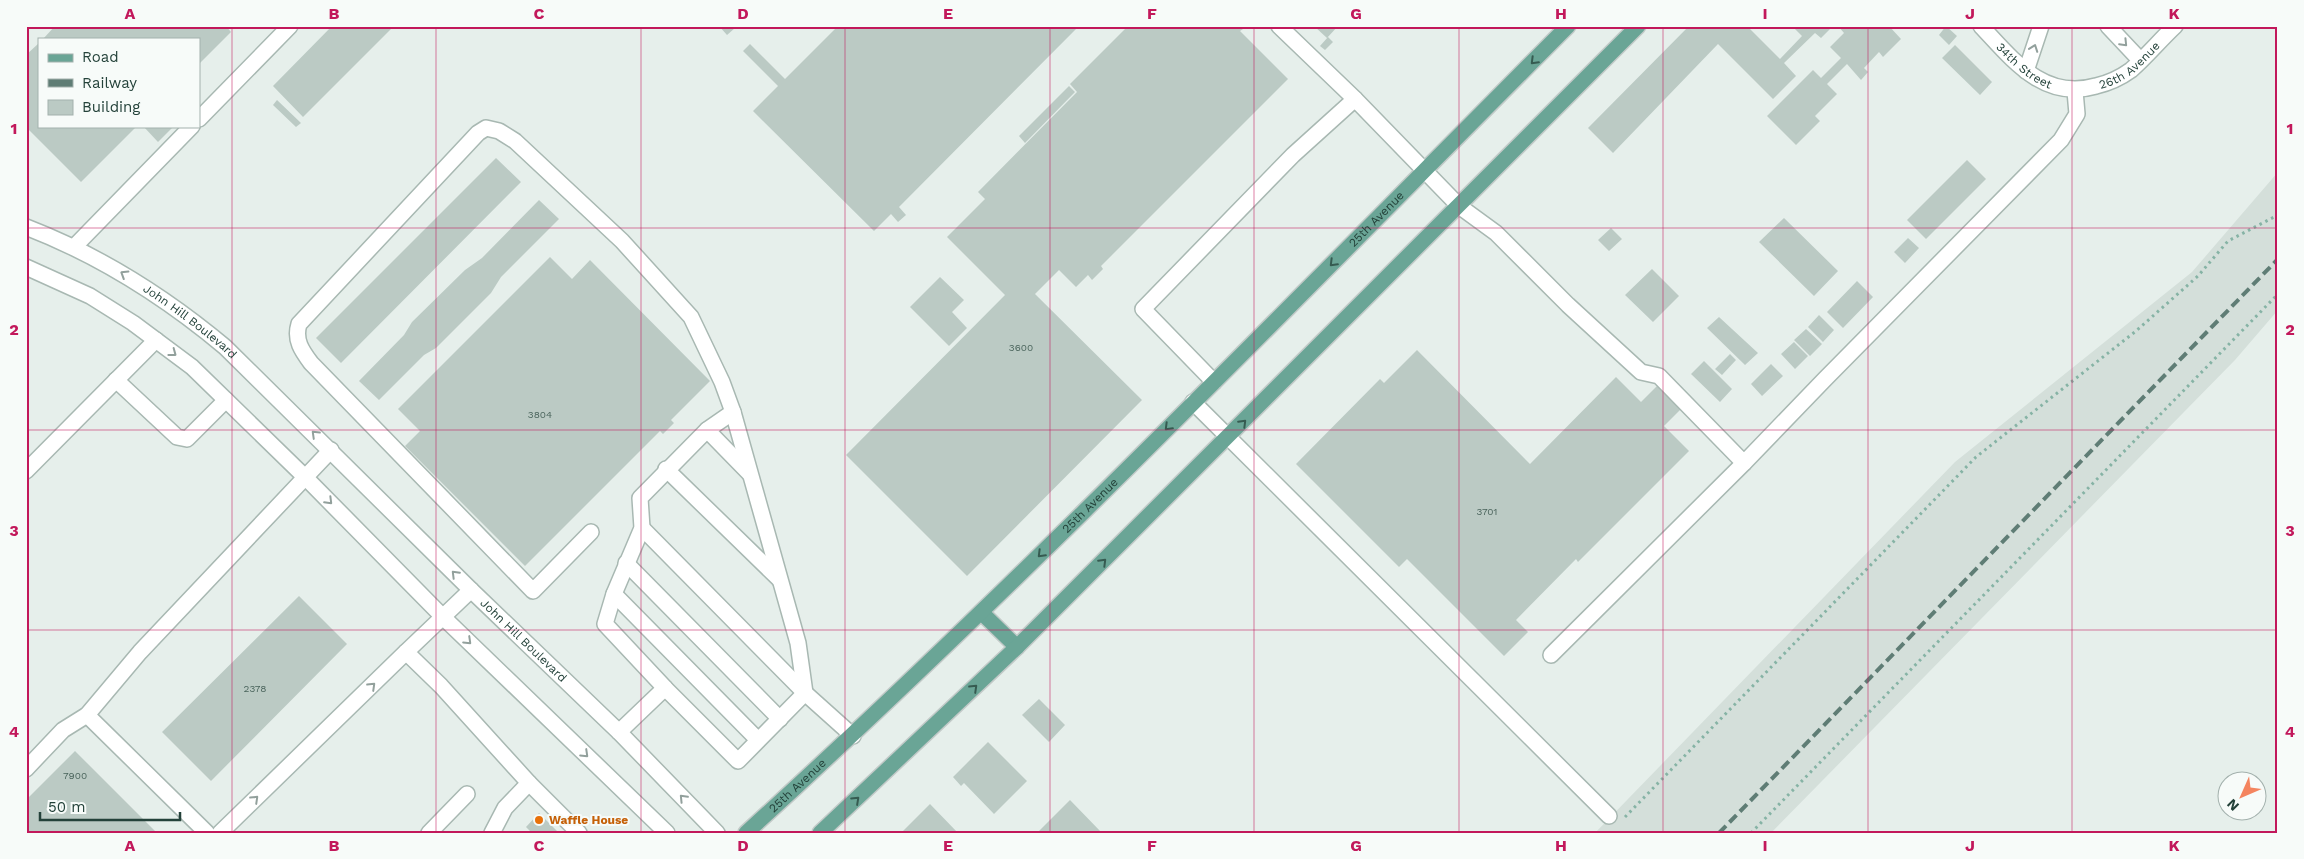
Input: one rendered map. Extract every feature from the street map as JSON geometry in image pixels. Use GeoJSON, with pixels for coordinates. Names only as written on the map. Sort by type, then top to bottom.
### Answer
{"type":"FeatureCollection","features":[{"type":"Feature","properties":{"kind":"main road","name":"25th Avenue"},"geometry":{"type":"LineString","coordinates":[[746,833],[853,736],[982,613],[1568,26]]}},
{"type":"Feature","properties":{"kind":"main road"},"geometry":{"type":"LineString","coordinates":[[820,833],[1017,647],[1638,26]]}},
{"type":"Feature","properties":{"kind":"main road"},"geometry":{"type":"LineString","coordinates":[[982,613],[1017,647]]}},
{"type":"Feature","properties":{"kind":"street"},"geometry":{"type":"LineString","coordinates":[[200,118],[290,26]]}},
{"type":"Feature","properties":{"kind":"street"},"geometry":{"type":"LineString","coordinates":[[1278,26],[1354,99],[1459,206],[1496,233],[1568,305],[1641,372],[1659,376],[1744,463]]}},
{"type":"Feature","properties":{"kind":"street","name":"34th Street"},"geometry":{"type":"LineString","coordinates":[[1981,26],[2018,66],[2054,87],[2075,91]]}},
{"type":"Feature","properties":{"kind":"street"},"geometry":{"type":"LineString","coordinates":[[2026,71],[2041,26]]}},
{"type":"Feature","properties":{"kind":"street"},"geometry":{"type":"LineString","coordinates":[[2108,26],[2140,60]]}},
{"type":"Feature","properties":{"kind":"street","name":"26th Avenue"},"geometry":{"type":"LineString","coordinates":[[2075,91],[2112,82],[2130,70],[2174,26]]}},
{"type":"Feature","properties":{"kind":"street"},"geometry":{"type":"LineString","coordinates":[[1551,655],[1744,463],[2061,140],[2078,114],[2075,91]]}},
{"type":"Feature","properties":{"kind":"street"},"geometry":{"type":"LineString","coordinates":[[1214,382],[1142,309],[1293,155],[1354,99]]}},
{"type":"Feature","properties":{"kind":"street"},"geometry":{"type":"LineString","coordinates":[[74,247],[190,128]]}},
{"type":"Feature","properties":{"kind":"street"},"geometry":{"type":"LineString","coordinates":[[592,532],[534,591],[311,363],[299,344],[296,330],[299,324],[478,133],[486,128],[493,129],[514,141],[622,241],[691,318],[722,382],[733,412],[798,643],[805,693]]}},
{"type":"Feature","properties":{"kind":"street","name":"John Hill Boulevard"},"geometry":{"type":"LineString","coordinates":[[26,227],[74,247],[118,270],[182,311],[226,347],[471,590],[619,732],[717,833]]}},
{"type":"Feature","properties":{"kind":"street"},"geometry":{"type":"LineString","coordinates":[[26,267],[90,296],[133,323],[192,367],[305,477],[444,618],[667,833]]}},
{"type":"Feature","properties":{"kind":"street"},"geometry":{"type":"LineString","coordinates":[[26,471],[156,340]]}},
{"type":"Feature","properties":{"kind":"street"},"geometry":{"type":"LineString","coordinates":[[116,380],[177,437],[187,439],[226,400]]}},
{"type":"Feature","properties":{"kind":"street"},"geometry":{"type":"LineString","coordinates":[[1193,402],[1616,817]]}},
{"type":"Feature","properties":{"kind":"street"},"geometry":{"type":"LineString","coordinates":[[733,412],[707,430],[666,469],[640,498],[642,528],[614,594],[605,624],[665,688],[738,761],[805,693]]}},
{"type":"Feature","properties":{"kind":"street"},"geometry":{"type":"LineString","coordinates":[[707,430],[750,474]]}},
{"type":"Feature","properties":{"kind":"street"},"geometry":{"type":"LineString","coordinates":[[26,769],[63,730],[87,714],[140,652],[331,450]]}},
{"type":"Feature","properties":{"kind":"street"},"geometry":{"type":"LineString","coordinates":[[666,469],[780,580]]}},
{"type":"Feature","properties":{"kind":"street"},"geometry":{"type":"LineString","coordinates":[[642,528],[805,693],[853,736]]}},
{"type":"Feature","properties":{"kind":"street"},"geometry":{"type":"LineString","coordinates":[[626,563],[780,719]]}},
{"type":"Feature","properties":{"kind":"street"},"geometry":{"type":"LineString","coordinates":[[220,833],[471,590]]}},
{"type":"Feature","properties":{"kind":"street"},"geometry":{"type":"LineString","coordinates":[[614,594],[758,740]]}},
{"type":"Feature","properties":{"kind":"street"},"geometry":{"type":"LineString","coordinates":[[406,652],[441,686],[529,783],[579,833]]}},
{"type":"Feature","properties":{"kind":"street"},"geometry":{"type":"LineString","coordinates":[[619,732],[665,688]]}},
{"type":"Feature","properties":{"kind":"street"},"geometry":{"type":"LineString","coordinates":[[87,714],[206,833]]}},
{"type":"Feature","properties":{"kind":"street"},"geometry":{"type":"LineString","coordinates":[[492,833],[504,808],[529,783]]}},
{"type":"Feature","properties":{"kind":"street"},"geometry":{"type":"LineString","coordinates":[[429,833],[467,794]]}},
{"type":"Feature","properties":{"kind":"path"},"geometry":{"type":"LineString","coordinates":[[1616,817],[1976,457],[2136,332],[2198,276],[2228,241],[2278,215]]}},
{"type":"Feature","properties":{"kind":"path"},"geometry":{"type":"LineString","coordinates":[[1751,833],[2278,294]]}},
{"type":"Feature","properties":{"kind":"shaded area"},"geometry":{"type":"Polygon","coordinates":[[[2278,172],[2278,310],[2235,360],[1771,833],[1595,833],[1955,462],[2192,272],[2278,172]]]}},
{"type":"Feature","properties":{"kind":"building"},"geometry":{"type":"Polygon","coordinates":[[[55,26],[226,26],[231,32],[200,63],[200,38],[44,38],[55,26]]]}},
{"type":"Feature","properties":{"kind":"building"},"geometry":{"type":"Polygon","coordinates":[[[332,26],[394,26],[303,117],[273,86],[332,26]]]}},
{"type":"Feature","properties":{"kind":"building"},"geometry":{"type":"Polygon","coordinates":[[[719,26],[733,26],[735,28],[727,35],[719,26]]]}},
{"type":"Feature","properties":{"kind":"building"},"geometry":{"type":"Polygon","coordinates":[[[838,26],[1079,26],[899,207],[906,215],[898,222],[891,214],[874,231],[753,111],[778,86],[743,51],[750,44],[785,79],[838,26]]]}},
{"type":"Feature","properties":{"kind":"building"},"geometry":{"type":"Polygon","coordinates":[[[1128,26],[1240,26],[1243,29],[1240,31],[1288,79],[1101,266],[1103,269],[1092,280],[1088,275],[1076,287],[1059,270],[1035,294],[1142,400],[967,576],[846,455],[1005,295],[947,237],[985,199],[978,192],[1077,92],[1070,84],[1128,26]]]}},
{"type":"Feature","properties":{"kind":"building"},"geometry":{"type":"Polygon","coordinates":[[[1314,26],[1338,26],[1327,38],[1314,26]]]}},
{"type":"Feature","properties":{"kind":"building"},"geometry":{"type":"Polygon","coordinates":[[[1689,26],[1747,26],[1780,59],[1802,36],[1792,26],[1833,26],[1821,38],[1815,33],[1784,63],[1796,76],[1773,99],[1718,44],[1613,153],[1588,128],[1689,26]]]}},
{"type":"Feature","properties":{"kind":"building"},"geometry":{"type":"Polygon","coordinates":[[[1838,26],[1889,26],[1901,39],[1883,57],[1879,52],[1864,68],[1868,72],[1861,80],[1847,64],[1827,84],[1837,94],[1815,116],[1820,121],[1796,145],[1767,116],[1813,70],[1821,78],[1841,58],[1830,47],[1844,33],[1838,26]]]}},
{"type":"Feature","properties":{"kind":"building"},"geometry":{"type":"Polygon","coordinates":[[[1946,26],[1957,36],[1949,45],[1939,35],[1946,26]]]}},
{"type":"Feature","properties":{"kind":"building"},"geometry":{"type":"Polygon","coordinates":[[[1328,37],[1333,42],[1325,50],[1320,46],[1328,37]]]}},
{"type":"Feature","properties":{"kind":"building"},"geometry":{"type":"Polygon","coordinates":[[[38,44],[38,128],[135,128],[81,182],[26,127],[26,55],[38,44]]]}},
{"type":"Feature","properties":{"kind":"building"},"geometry":{"type":"Polygon","coordinates":[[[1955,45],[1992,82],[1980,95],[1942,58],[1955,45]]]}},
{"type":"Feature","properties":{"kind":"building"},"geometry":{"type":"Polygon","coordinates":[[[1069,86],[1075,92],[1025,143],[1019,136],[1069,86]]]}},
{"type":"Feature","properties":{"kind":"building"},"geometry":{"type":"Polygon","coordinates":[[[277,100],[301,123],[296,127],[273,105],[277,100]]]}},
{"type":"Feature","properties":{"kind":"building"},"geometry":{"type":"Polygon","coordinates":[[[145,128],[172,128],[158,142],[145,128]]]}},
{"type":"Feature","properties":{"kind":"building"},"geometry":{"type":"Polygon","coordinates":[[[496,158],[521,182],[341,363],[316,338],[496,158]]]}},
{"type":"Feature","properties":{"kind":"building"},"geometry":{"type":"Polygon","coordinates":[[[1967,160],[1986,179],[1926,239],[1907,220],[1967,160]]]}},
{"type":"Feature","properties":{"kind":"building"},"geometry":{"type":"Polygon","coordinates":[[[539,200],[559,219],[501,277],[491,293],[436,348],[424,355],[379,400],[359,381],[404,335],[412,322],[465,270],[482,258],[539,200]]]}},
{"type":"Feature","properties":{"kind":"building"},"geometry":{"type":"Polygon","coordinates":[[[1784,218],[1838,271],[1814,296],[1759,242],[1784,218]]]}},
{"type":"Feature","properties":{"kind":"building"},"geometry":{"type":"Polygon","coordinates":[[[1611,228],[1622,239],[1609,251],[1598,240],[1611,228]]]}},
{"type":"Feature","properties":{"kind":"building"},"geometry":{"type":"Polygon","coordinates":[[[1908,238],[1919,248],[1905,263],[1894,252],[1908,238]]]}},
{"type":"Feature","properties":{"kind":"building"},"geometry":{"type":"Polygon","coordinates":[[[550,257],[572,279],[590,260],[710,381],[671,420],[674,423],[663,434],[660,431],[525,566],[405,446],[420,431],[398,409],[550,257]]]}},
{"type":"Feature","properties":{"kind":"building"},"geometry":{"type":"Polygon","coordinates":[[[1652,269],[1679,296],[1653,322],[1625,295],[1652,269]]]}},
{"type":"Feature","properties":{"kind":"building"},"geometry":{"type":"Polygon","coordinates":[[[940,277],[964,300],[952,312],[967,328],[949,346],[910,307],[940,277]]]}},
{"type":"Feature","properties":{"kind":"building"},"geometry":{"type":"Polygon","coordinates":[[[1857,281],[1873,297],[1843,328],[1827,312],[1857,281]]]}},
{"type":"Feature","properties":{"kind":"building"},"geometry":{"type":"Polygon","coordinates":[[[1819,315],[1834,330],[1823,342],[1808,327],[1819,315]]]}},
{"type":"Feature","properties":{"kind":"building"},"geometry":{"type":"Polygon","coordinates":[[[1719,317],[1758,353],[1745,365],[1707,328],[1719,317]]]}},
{"type":"Feature","properties":{"kind":"building"},"geometry":{"type":"Polygon","coordinates":[[[1806,329],[1822,344],[1810,356],[1794,340],[1806,329]]]}},
{"type":"Feature","properties":{"kind":"building"},"geometry":{"type":"Polygon","coordinates":[[[1794,342],[1808,356],[1795,369],[1781,354],[1794,342]]]}},
{"type":"Feature","properties":{"kind":"building"},"geometry":{"type":"Polygon","coordinates":[[[1417,350],[1530,464],[1616,377],[1641,402],[1658,385],[1681,409],[1664,426],[1689,451],[1578,562],[1576,559],[1516,620],[1528,632],[1504,656],[1407,559],[1399,567],[1296,464],[1380,379],[1384,383],[1417,350]]]}},
{"type":"Feature","properties":{"kind":"building"},"geometry":{"type":"Polygon","coordinates":[[[1730,354],[1736,360],[1722,375],[1715,369],[1730,354]]]}},
{"type":"Feature","properties":{"kind":"building"},"geometry":{"type":"Polygon","coordinates":[[[1704,361],[1732,389],[1720,402],[1691,374],[1704,361]]]}},
{"type":"Feature","properties":{"kind":"building"},"geometry":{"type":"Polygon","coordinates":[[[1771,364],[1783,376],[1762,396],[1751,384],[1771,364]]]}},
{"type":"Feature","properties":{"kind":"building"},"geometry":{"type":"Polygon","coordinates":[[[299,596],[347,644],[211,781],[162,732],[299,596]]]}},
{"type":"Feature","properties":{"kind":"building"},"geometry":{"type":"Polygon","coordinates":[[[1039,699],[1065,725],[1049,742],[1022,715],[1039,699]]]}},
{"type":"Feature","properties":{"kind":"building"},"geometry":{"type":"Polygon","coordinates":[[[988,742],[1027,781],[994,814],[964,783],[961,786],[953,777],[988,742]]]}},
{"type":"Feature","properties":{"kind":"building"},"geometry":{"type":"Polygon","coordinates":[[[75,751],[157,833],[26,833],[26,800],[75,751]]]}},
{"type":"Feature","properties":{"kind":"building"},"geometry":{"type":"Polygon","coordinates":[[[1070,800],[1102,833],[1037,833],[1070,800]]]}},
{"type":"Feature","properties":{"kind":"building"},"geometry":{"type":"Polygon","coordinates":[[[930,804],[958,833],[901,833],[930,804]]]}},
{"type":"Feature","properties":{"kind":"building","name":"Waffle House"},"geometry":{"type":"Polygon","coordinates":[[[539,813],[559,833],[532,833],[526,827],[539,813]]]}},
{"type":"Feature","properties":{"kind":"railway"},"geometry":{"type":"LineString","coordinates":[[1719,833],[2278,259]]}},
{"type":"Feature","properties":{"kind":"place","name":"Waffle House"},"geometry":{"type":"Point","coordinates":[539,820]}}]}
